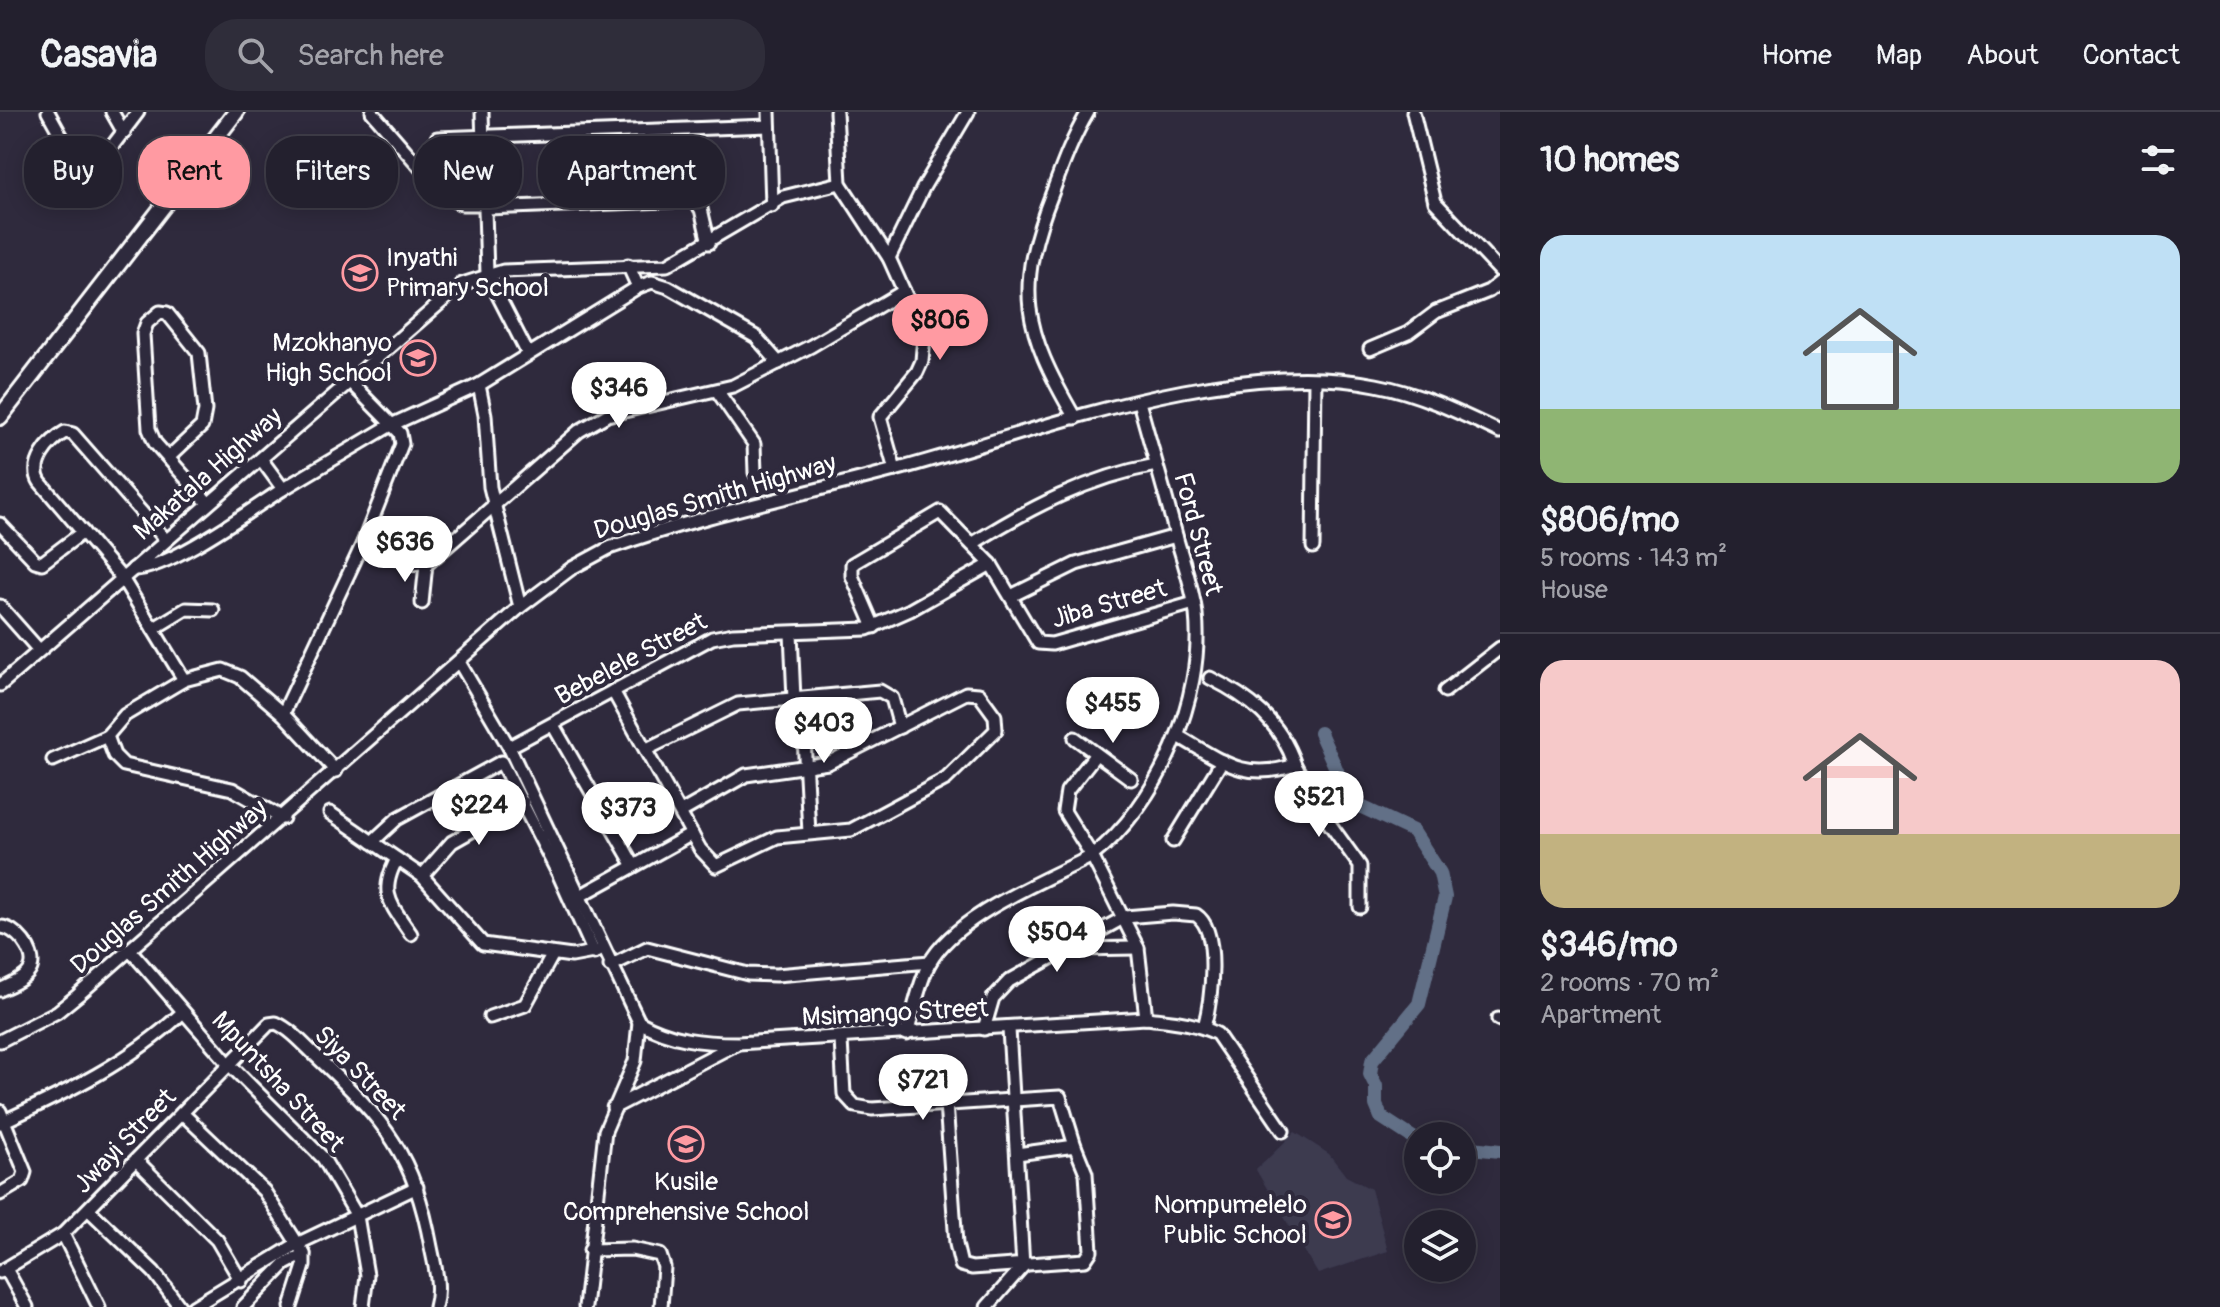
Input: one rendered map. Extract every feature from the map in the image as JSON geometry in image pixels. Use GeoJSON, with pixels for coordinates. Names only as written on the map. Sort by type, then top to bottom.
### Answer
{"type":"FeatureCollection","features":[{"type":"Feature","properties":{"kind":"main road"},"geometry":{"type":"LineString","coordinates":[[0,402],[226,112]]}},
{"type":"Feature","properties":{"kind":"main road"},"geometry":{"type":"LineString","coordinates":[[0,417],[236,112]]}},
{"type":"Feature","properties":{"kind":"street"},"geometry":{"type":"LineString","coordinates":[[48,112],[73,157],[81,164],[98,160],[124,133],[138,112]]}},
{"type":"Feature","properties":{"kind":"street"},"geometry":{"type":"LineString","coordinates":[[112,112],[124,133]]}},
{"type":"Feature","properties":{"kind":"street"},"geometry":{"type":"LineString","coordinates":[[372,112],[414,160]]}},
{"type":"Feature","properties":{"kind":"street"},"geometry":{"type":"LineString","coordinates":[[482,112],[483,135]]}},
{"type":"Feature","properties":{"kind":"street"},"geometry":{"type":"LineString","coordinates":[[769,112],[772,206]]}},
{"type":"Feature","properties":{"kind":"street"},"geometry":{"type":"LineString","coordinates":[[836,112],[840,183],[889,258],[923,329],[925,347],[917,372],[881,412],[880,428],[895,470]]}},
{"type":"Feature","properties":{"kind":"street"},"geometry":{"type":"LineString","coordinates":[[889,258],[923,188],[968,112]]}},
{"type":"Feature","properties":{"kind":"street"},"geometry":{"type":"LineString","coordinates":[[1075,418],[1052,378],[1035,338],[1029,314],[1028,275],[1035,232],[1088,112]]}},
{"type":"Feature","properties":{"kind":"street"},"geometry":{"type":"LineString","coordinates":[[1413,112],[1435,202],[1500,271]]}},
{"type":"Feature","properties":{"kind":"street"},"geometry":{"type":"LineString","coordinates":[[468,136],[769,126]]}},
{"type":"Feature","properties":{"kind":"street"},"geometry":{"type":"LineString","coordinates":[[487,274],[667,265],[783,197],[840,183]]}},
{"type":"Feature","properties":{"kind":"street"},"geometry":{"type":"LineString","coordinates":[[522,205],[693,200],[701,209],[709,243]]}},
{"type":"Feature","properties":{"kind":"street"},"geometry":{"type":"LineString","coordinates":[[486,208],[487,274],[528,354]]}},
{"type":"Feature","properties":{"kind":"street"},"geometry":{"type":"LineString","coordinates":[[628,265],[638,287]]}},
{"type":"Feature","properties":{"kind":"street","name":"Makatala Highway"},"geometry":{"type":"LineString","coordinates":[[0,685],[454,290],[487,274]]}},
{"type":"Feature","properties":{"kind":"street"},"geometry":{"type":"LineString","coordinates":[[133,569],[151,568],[171,558],[391,425],[479,385],[638,287],[652,282],[668,287],[756,337],[779,363]]}},
{"type":"Feature","properties":{"kind":"street"},"geometry":{"type":"LineString","coordinates":[[1370,349],[1408,333],[1436,312],[1489,291],[1500,282]]}},
{"type":"Feature","properties":{"kind":"street"},"geometry":{"type":"LineString","coordinates":[[363,543],[412,564],[426,564],[598,419],[718,392],[779,363],[904,291]]}},
{"type":"Feature","properties":{"kind":"street"},"geometry":{"type":"LineString","coordinates":[[169,457],[202,426],[205,410],[199,353],[167,313],[160,312],[147,323],[143,334],[147,421],[155,443],[208,503]]}},
{"type":"Feature","properties":{"kind":"street"},"geometry":{"type":"LineString","coordinates":[[1312,380],[1313,547]]}},
{"type":"Feature","properties":{"kind":"street","name":"Douglas Smith Highway"},"geometry":{"type":"LineString","coordinates":[[0,1041],[57,1012],[201,890],[520,607],[572,568],[609,548],[1075,418],[1208,385],[1312,380],[1358,382],[1394,389],[1500,432]]}},
{"type":"Feature","properties":{"kind":"street"},"geometry":{"type":"LineString","coordinates":[[283,714],[363,543],[402,444],[402,436],[349,381]]}},
{"type":"Feature","properties":{"kind":"street"},"geometry":{"type":"LineString","coordinates":[[479,385],[485,415],[488,478],[520,607]]}},
{"type":"Feature","properties":{"kind":"street"},"geometry":{"type":"LineString","coordinates":[[718,392],[754,444],[755,473]]}},
{"type":"Feature","properties":{"kind":"street","name":"Ford Street"},"geometry":{"type":"LineString","coordinates":[[907,1034],[930,962],[962,927],[1092,856],[1133,816],[1163,769],[1178,736],[1191,674],[1194,603],[1139,402]]}},
{"type":"Feature","properties":{"kind":"street"},"geometry":{"type":"LineString","coordinates":[[165,539],[79,439],[65,432],[38,461],[35,471],[122,578],[184,680]]}},
{"type":"Feature","properties":{"kind":"street"},"geometry":{"type":"LineString","coordinates":[[261,459],[283,489]]}},
{"type":"Feature","properties":{"kind":"street"},"geometry":{"type":"LineString","coordinates":[[972,544],[1019,514],[1077,487],[1128,470],[1156,465]]}},
{"type":"Feature","properties":{"kind":"street"},"geometry":{"type":"LineString","coordinates":[[991,564],[874,627],[852,576],[854,562],[940,512],[991,564],[1011,596],[1076,564],[1176,536]]}},
{"type":"Feature","properties":{"kind":"street"},"geometry":{"type":"LineString","coordinates":[[0,524],[35,561],[42,563],[83,532]]}},
{"type":"Feature","properties":{"kind":"street"},"geometry":{"type":"LineString","coordinates":[[422,603],[426,564]]}},
{"type":"Feature","properties":{"kind":"street","name":"Jiba Street"},"geometry":{"type":"LineString","coordinates":[[1011,596],[1035,642],[1052,644],[1194,603]]}},
{"type":"Feature","properties":{"kind":"street"},"geometry":{"type":"LineString","coordinates":[[0,606],[39,650]]}},
{"type":"Feature","properties":{"kind":"street"},"geometry":{"type":"LineString","coordinates":[[153,629],[186,609],[213,610]]}},
{"type":"Feature","properties":{"kind":"street","name":"Bebelele Street"},"geometry":{"type":"LineString","coordinates":[[509,747],[719,636],[874,627]]}},
{"type":"Feature","properties":{"kind":"street"},"geometry":{"type":"LineString","coordinates":[[791,633],[806,768],[809,833]]}},
{"type":"Feature","properties":{"kind":"street"},"geometry":{"type":"LineString","coordinates":[[1445,691],[1500,648]]}},
{"type":"Feature","properties":{"kind":"street"},"geometry":{"type":"LineString","coordinates":[[459,662],[509,747],[580,896],[598,951]]}},
{"type":"Feature","properties":{"kind":"street"},"geometry":{"type":"LineString","coordinates":[[53,760],[107,736],[125,715],[184,680],[205,673],[232,672],[283,714],[336,771]]}},
{"type":"Feature","properties":{"kind":"street"},"geometry":{"type":"LineString","coordinates":[[1210,678],[1243,696],[1265,713],[1280,733],[1324,816],[1360,866],[1360,907]]}},
{"type":"Feature","properties":{"kind":"street"},"geometry":{"type":"LineString","coordinates":[[613,691],[692,834],[709,862],[716,866],[771,840],[809,833],[848,831],[935,786],[984,746],[996,730],[995,716],[979,694],[970,692],[828,763],[746,775],[681,812]]}},
{"type":"Feature","properties":{"kind":"street"},"geometry":{"type":"LineString","coordinates":[[647,749],[738,704],[880,691],[892,698],[900,727]]}},
{"type":"Feature","properties":{"kind":"street"},"geometry":{"type":"LineString","coordinates":[[553,725],[634,866]]}},
{"type":"Feature","properties":{"kind":"street"},"geometry":{"type":"LineString","coordinates":[[107,736],[114,755],[124,765],[232,789],[283,818]]}},
{"type":"Feature","properties":{"kind":"street"},"geometry":{"type":"LineString","coordinates":[[1178,736],[1222,761],[1251,773],[1273,772],[1295,765]]}},
{"type":"Feature","properties":{"kind":"street"},"geometry":{"type":"LineString","coordinates":[[1075,738],[1131,779]]}},
{"type":"Feature","properties":{"kind":"street"},"geometry":{"type":"LineString","coordinates":[[1096,754],[1067,791],[1063,806],[1067,819],[1092,856],[1125,917],[1138,948],[1146,1018]]}},
{"type":"Feature","properties":{"kind":"street"},"geometry":{"type":"LineString","coordinates":[[1173,841],[1222,761]]}},
{"type":"Feature","properties":{"kind":"street"},"geometry":{"type":"LineString","coordinates":[[372,842],[397,819],[494,762],[503,763],[598,951],[610,966],[639,1022],[635,1061],[612,1108],[605,1131],[585,1307]]}},
{"type":"Feature","properties":{"kind":"street"},"geometry":{"type":"LineString","coordinates":[[422,876],[452,842],[523,802]]}},
{"type":"Feature","properties":{"kind":"street"},"geometry":{"type":"LineString","coordinates":[[330,813],[422,876],[483,944],[553,954],[598,951]]}},
{"type":"Feature","properties":{"kind":"street"},"geometry":{"type":"LineString","coordinates":[[580,896],[692,834]]}},
{"type":"Feature","properties":{"kind":"street"},"geometry":{"type":"LineString","coordinates":[[397,859],[386,880],[386,890],[411,934]]}},
{"type":"Feature","properties":{"kind":"street"},"geometry":{"type":"LineString","coordinates":[[984,1029],[997,991],[1009,981],[1125,917],[1173,913],[1203,919],[1209,937],[1212,997],[1204,1027],[1229,1047],[1283,1131]]}},
{"type":"Feature","properties":{"kind":"street"},"geometry":{"type":"LineString","coordinates":[[0,927],[16,933],[28,951],[32,965],[27,974],[0,990]]}},
{"type":"Feature","properties":{"kind":"street"},"geometry":{"type":"LineString","coordinates":[[610,966],[647,948],[748,974],[776,975],[930,962]]}},
{"type":"Feature","properties":{"kind":"street"},"geometry":{"type":"LineString","coordinates":[[1067,950],[1138,948]]}},
{"type":"Feature","properties":{"kind":"street","name":"Mpuntsha Street"},"geometry":{"type":"LineString","coordinates":[[130,950],[229,1064],[323,1158],[357,1216],[367,1275],[363,1307]]}},
{"type":"Feature","properties":{"kind":"street"},"geometry":{"type":"LineString","coordinates":[[490,1017],[525,1005],[553,954]]}},
{"type":"Feature","properties":{"kind":"street"},"geometry":{"type":"LineString","coordinates":[[0,1194],[22,1181],[25,1168],[2,1118],[89,1083],[161,1033],[183,1012]]}},
{"type":"Feature","properties":{"kind":"street","name":"Msimango Street"},"geometry":{"type":"LineString","coordinates":[[639,1022],[668,1037],[738,1043],[841,1040],[1146,1018],[1204,1027]]}},
{"type":"Feature","properties":{"kind":"street","name":"Jwayi Street"},"geometry":{"type":"LineString","coordinates":[[3,1270],[63,1234],[89,1210],[269,1024]]}},
{"type":"Feature","properties":{"kind":"street","name":"Siya Street"},"geometry":{"type":"LineString","coordinates":[[269,1024],[285,1027],[378,1116],[417,1187],[437,1277],[435,1307]]}},
{"type":"Feature","properties":{"kind":"street"},"geometry":{"type":"LineString","coordinates":[[987,1307],[1023,1266],[1009,1029]]}},
{"type":"Feature","properties":{"kind":"street"},"geometry":{"type":"LineString","coordinates":[[841,1040],[844,1094],[855,1106],[872,1109],[946,1103],[1060,1097],[1086,1173],[1091,1251],[1080,1262],[972,1268],[961,1265],[957,1257],[946,1103]]}},
{"type":"Feature","properties":{"kind":"street"},"geometry":{"type":"LineString","coordinates":[[612,1108],[738,1043]]}},
{"type":"Feature","properties":{"kind":"street"},"geometry":{"type":"LineString","coordinates":[[182,1113],[264,1191],[299,1250],[304,1266],[291,1307]]}},
{"type":"Feature","properties":{"kind":"street"},"geometry":{"type":"LineString","coordinates":[[1017,1154],[1075,1146]]}},
{"type":"Feature","properties":{"kind":"street"},"geometry":{"type":"LineString","coordinates":[[137,1161],[217,1240],[241,1281]]}},
{"type":"Feature","properties":{"kind":"street"},"geometry":{"type":"LineString","coordinates":[[193,1307],[357,1216],[417,1187]]}},
{"type":"Feature","properties":{"kind":"street"},"geometry":{"type":"LineString","coordinates":[[89,1210],[154,1272],[180,1307]]}},
{"type":"Feature","properties":{"kind":"street"},"geometry":{"type":"LineString","coordinates":[[63,1234],[99,1307]]}},
{"type":"Feature","properties":{"kind":"street"},"geometry":{"type":"LineString","coordinates":[[590,1250],[632,1249],[660,1255],[664,1267],[661,1307]]}},
{"type":"Feature","properties":{"kind":"street"},"geometry":{"type":"LineString","coordinates":[[243,1307],[299,1250]]}},
{"type":"Feature","properties":{"kind":"street"},"geometry":{"type":"LineString","coordinates":[[3,1270],[27,1307]]}},
{"type":"Feature","properties":{"kind":"shaded area","name":"Nompumelelo Public School"},"geometry":{"type":"Polygon","coordinates":[[[1295,1132],[1329,1154],[1346,1176],[1371,1189],[1388,1251],[1318,1274],[1256,1170],[1295,1132]]]}},
{"type":"Feature","properties":{"kind":"waterway"},"geometry":{"type":"LineString","coordinates":[[1320,733],[1351,802],[1413,831],[1440,873],[1445,897],[1419,1004],[1372,1061],[1370,1074],[1376,1086],[1376,1105],[1381,1117],[1404,1132]]}},
{"type":"Feature","properties":{"kind":"waterway"},"geometry":{"type":"LineString","coordinates":[[1476,1148],[1500,1151]]}},
{"type":"Feature","properties":{"kind":"place","name":"Inyathi Primary School"},"geometry":{"type":"Point","coordinates":[360,273]}},
{"type":"Feature","properties":{"kind":"place","name":"Mzokhanyo High School"},"geometry":{"type":"Point","coordinates":[418,358]}},
{"type":"Feature","properties":{"kind":"place","name":"Kusile Comprehensive School"},"geometry":{"type":"Point","coordinates":[686,1144]}},
{"type":"Feature","properties":{"kind":"place","name":"Nompumelelo Public School"},"geometry":{"type":"Point","coordinates":[1333,1220]}}]}
